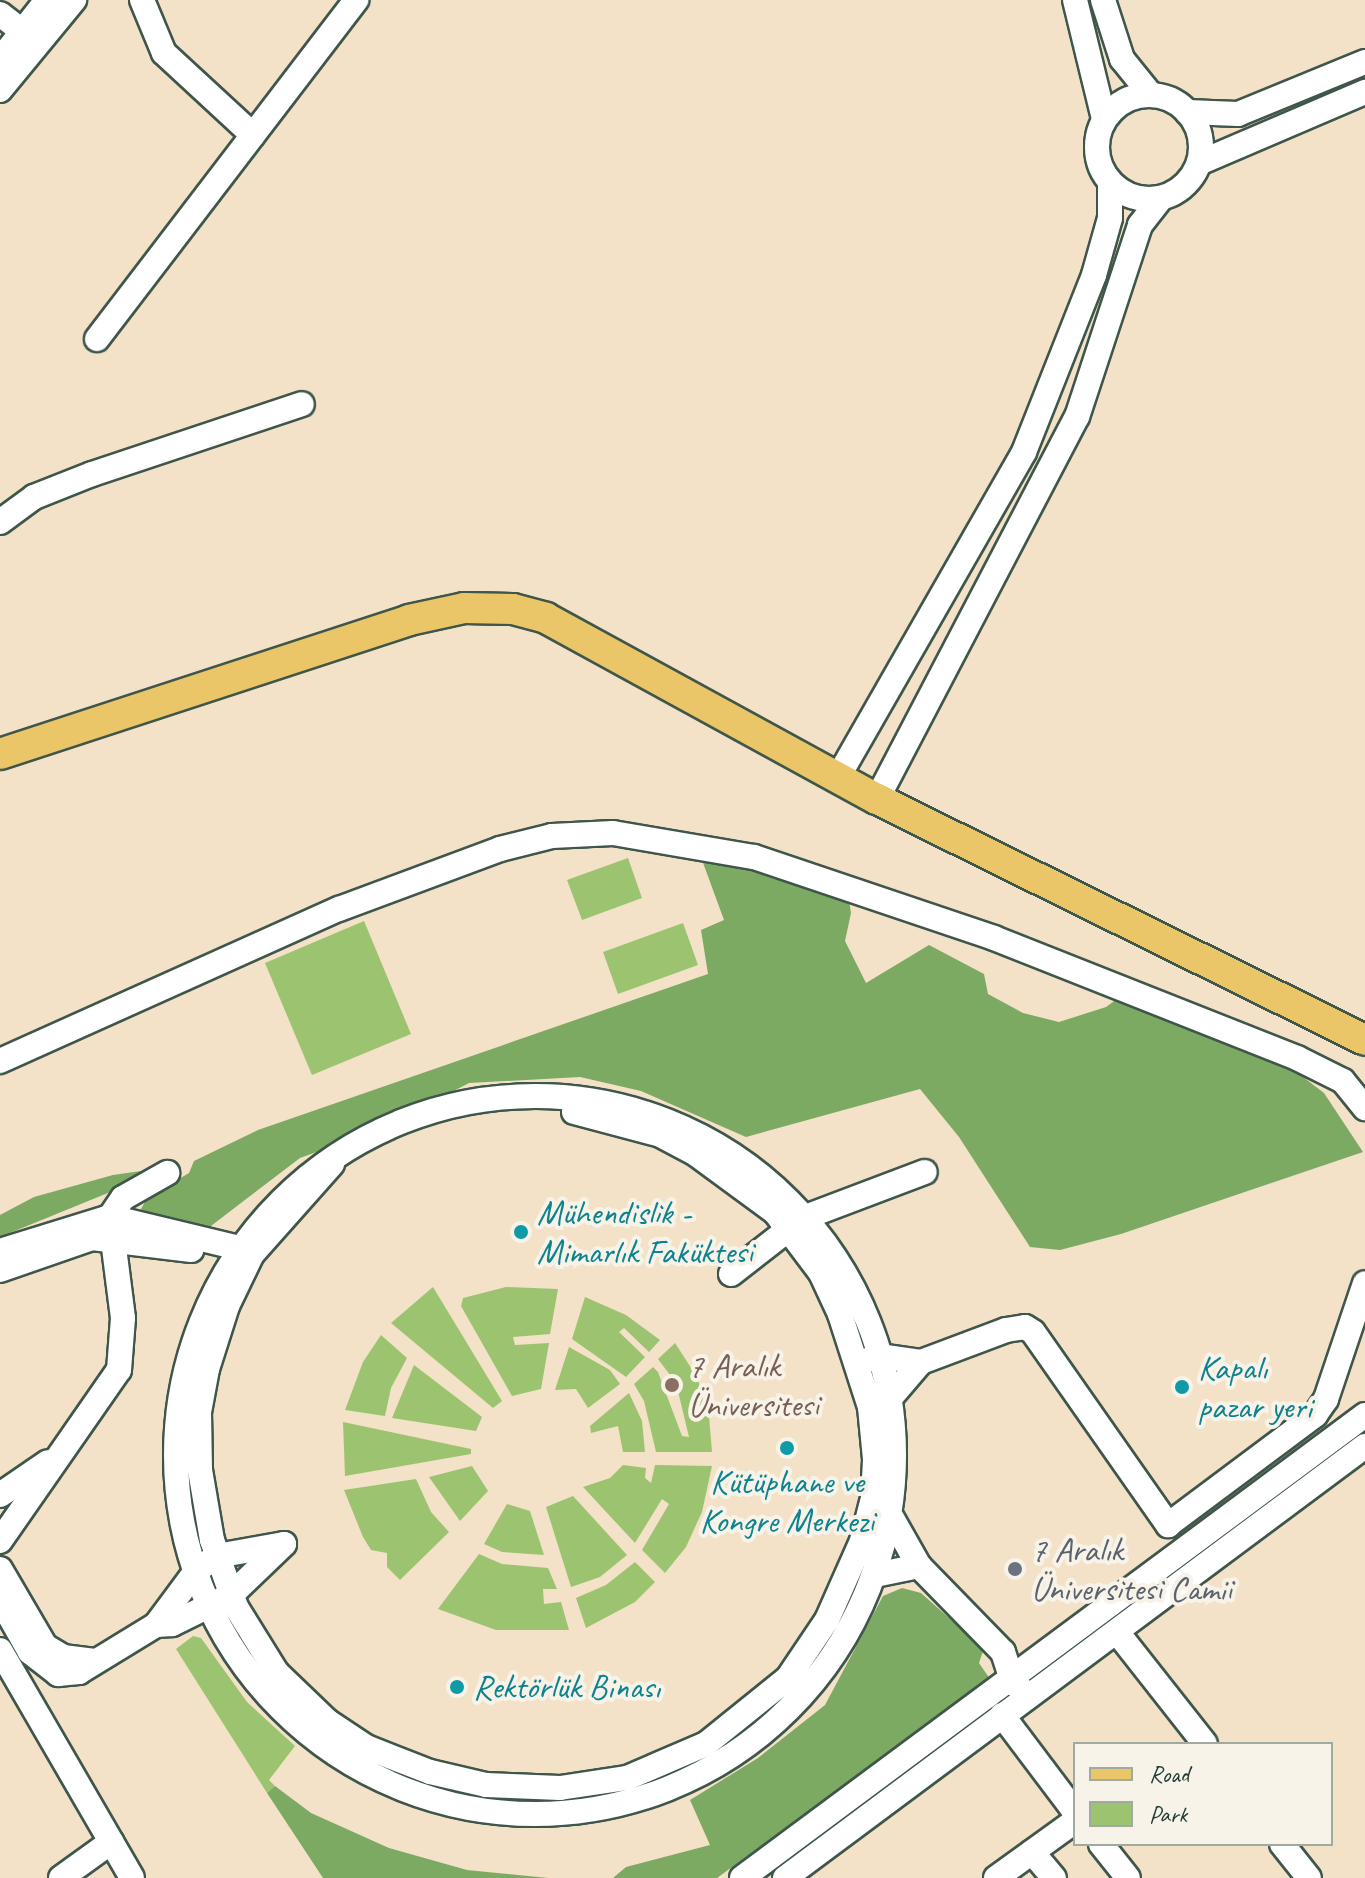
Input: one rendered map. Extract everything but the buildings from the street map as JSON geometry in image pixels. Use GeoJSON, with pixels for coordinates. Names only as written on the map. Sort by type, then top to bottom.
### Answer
{"type":"FeatureCollection","features":[{"type":"Feature","properties":{"kind":"main road"},"geometry":{"type":"LineString","coordinates":[[0,734],[403,601],[462,588],[516,589],[553,600],[842,769]]}},
{"type":"Feature","properties":{"kind":"main road"},"geometry":{"type":"LineString","coordinates":[[0,754],[409,620],[464,608],[513,609],[546,618],[1365,1040]]}},
{"type":"Feature","properties":{"kind":"main road"},"geometry":{"type":"LineString","coordinates":[[881,790],[1365,1019]]}},
{"type":"Feature","properties":{"kind":"street"},"geometry":{"type":"LineString","coordinates":[[0,90],[31,38],[47,0]]}},
{"type":"Feature","properties":{"kind":"street"},"geometry":{"type":"LineString","coordinates":[[0,60],[31,38],[74,0]]}},
{"type":"Feature","properties":{"kind":"street"},"geometry":{"type":"LineString","coordinates":[[142,0],[164,53],[253,135]]}},
{"type":"Feature","properties":{"kind":"street"},"geometry":{"type":"LineString","coordinates":[[97,339],[356,0]]}},
{"type":"Feature","properties":{"kind":"street"},"geometry":{"type":"LineString","coordinates":[[842,769],[1024,452],[1094,275],[1110,218],[1110,183],[1098,159],[1104,119],[1075,0]]}},
{"type":"Feature","properties":{"kind":"street"},"geometry":{"type":"LineString","coordinates":[[1103,0],[1122,59],[1151,95],[1187,112],[1238,114],[1365,62]]}},
{"type":"Feature","properties":{"kind":"street"},"geometry":{"type":"LineString","coordinates":[[0,14],[31,38]]}},
{"type":"Feature","properties":{"kind":"street"},"geometry":{"type":"LineString","coordinates":[[1199,163],[1365,92]]}},
{"type":"Feature","properties":{"kind":"street"},"geometry":{"type":"LineString","coordinates":[[1104,119],[1124,101],[1151,95]]}},
{"type":"Feature","properties":{"kind":"street"},"geometry":{"type":"LineString","coordinates":[[881,790],[1077,417],[1140,225],[1160,199],[1184,186],[1199,163],[1200,136],[1187,112]]}},
{"type":"Feature","properties":{"kind":"street"},"geometry":{"type":"LineString","coordinates":[[1110,183],[1133,197],[1160,199]]}},
{"type":"Feature","properties":{"kind":"street"},"geometry":{"type":"LineString","coordinates":[[0,522],[34,497],[302,404]]}},
{"type":"Feature","properties":{"kind":"street"},"geometry":{"type":"LineString","coordinates":[[0,1061],[339,909],[500,849],[552,836],[613,833],[754,857],[994,938],[1297,1058],[1343,1081],[1365,1108]]}},
{"type":"Feature","properties":{"kind":"street"},"geometry":{"type":"LineString","coordinates":[[847,1606],[875,1575],[892,1518],[896,1442],[880,1400],[842,1271],[795,1223],[750,1168],[711,1142],[629,1105],[582,1096],[515,1094],[443,1111],[426,1124],[332,1164],[238,1257],[194,1334],[180,1403],[180,1467],[196,1571],[220,1600],[260,1684],[291,1717],[344,1761],[429,1800],[526,1815],[563,1814],[651,1794],[732,1755],[801,1696],[842,1642],[847,1606],[873,1498],[880,1400],[921,1362],[1006,1330],[1025,1327],[1033,1332],[1168,1525],[1315,1415],[1326,1399],[1365,1283]]}},
{"type":"Feature","properties":{"kind":"street"},"geometry":{"type":"LineString","coordinates":[[731,1274],[795,1223],[925,1172]]}},
{"type":"Feature","properties":{"kind":"street"},"geometry":{"type":"LineString","coordinates":[[0,1541],[123,1356],[123,1318],[110,1228],[123,1198],[167,1173]]}},
{"type":"Feature","properties":{"kind":"street"},"geometry":{"type":"LineString","coordinates":[[0,1251],[110,1228],[238,1257]]}},
{"type":"Feature","properties":{"kind":"street"},"geometry":{"type":"LineString","coordinates":[[0,1270],[110,1228]]}},
{"type":"Feature","properties":{"kind":"street"},"geometry":{"type":"LineString","coordinates":[[220,1600],[217,1556],[200,1470],[199,1412],[238,1257]]}},
{"type":"Feature","properties":{"kind":"street"},"geometry":{"type":"LineString","coordinates":[[868,1360],[921,1362]]}},
{"type":"Feature","properties":{"kind":"street"},"geometry":{"type":"LineString","coordinates":[[785,1878],[1002,1715],[1020,1689],[1365,1415]]}},
{"type":"Feature","properties":{"kind":"street"},"geometry":{"type":"LineString","coordinates":[[742,1878],[1020,1689],[1117,1632],[1365,1446]]}},
{"type":"Feature","properties":{"kind":"street"},"geometry":{"type":"LineString","coordinates":[[0,1495],[60,1454]]}},
{"type":"Feature","properties":{"kind":"street"},"geometry":{"type":"LineString","coordinates":[[892,1518],[919,1566],[1003,1652],[1020,1689]]}},
{"type":"Feature","properties":{"kind":"street"},"geometry":{"type":"LineString","coordinates":[[0,1599],[46,1669],[72,1674],[156,1625],[196,1571],[217,1556],[284,1544],[220,1600],[172,1624],[156,1625]]}},
{"type":"Feature","properties":{"kind":"street"},"geometry":{"type":"LineString","coordinates":[[875,1575],[919,1566]]}},
{"type":"Feature","properties":{"kind":"street"},"geometry":{"type":"LineString","coordinates":[[0,1569],[45,1646],[63,1657],[95,1661]]}},
{"type":"Feature","properties":{"kind":"street"},"geometry":{"type":"LineString","coordinates":[[1117,1632],[1203,1742]]}},
{"type":"Feature","properties":{"kind":"street"},"geometry":{"type":"LineString","coordinates":[[0,1650],[132,1878]]}},
{"type":"Feature","properties":{"kind":"street"},"geometry":{"type":"LineString","coordinates":[[1002,1715],[1073,1809]]}},
{"type":"Feature","properties":{"kind":"street"},"geometry":{"type":"LineString","coordinates":[[996,1878],[1073,1822]]}},
{"type":"Feature","properties":{"kind":"street"},"geometry":{"type":"LineString","coordinates":[[61,1878],[111,1842]]}},
{"type":"Feature","properties":{"kind":"street"},"geometry":{"type":"LineString","coordinates":[[1103,1846],[1128,1878]]}},
{"type":"Feature","properties":{"kind":"street"},"geometry":{"type":"LineString","coordinates":[[1284,1846],[1309,1878]]}},
{"type":"Feature","properties":{"kind":"street"},"geometry":{"type":"LineString","coordinates":[[1032,1852],[1054,1878]]}},
{"type":"Feature","properties":{"kind":"green space"},"geometry":{"type":"Polygon","coordinates":[[[790,857],[847,888],[851,913],[845,941],[866,983],[929,945],[984,974],[988,994],[1023,1013],[1059,1022],[1106,1007],[1128,991],[1265,1048],[1324,1093],[1363,1152],[1121,1234],[1060,1250],[1030,1247],[959,1137],[920,1089],[746,1137],[641,1091],[580,1077],[469,1083],[382,1128],[300,1158],[207,1229],[140,1211],[147,1198],[189,1173],[194,1161],[258,1130],[708,974],[701,930],[724,920],[702,860],[790,857]]]}},
{"type":"Feature","properties":{"kind":"green space"},"geometry":{"type":"Polygon","coordinates":[[[628,858],[642,898],[582,920],[567,880],[628,858]]]}},
{"type":"Feature","properties":{"kind":"green space"},"geometry":{"type":"Polygon","coordinates":[[[364,921],[411,1034],[312,1075],[265,963],[364,921]]]}},
{"type":"Feature","properties":{"kind":"green space"},"geometry":{"type":"Polygon","coordinates":[[[683,923],[698,965],[618,994],[603,952],[683,923]]]}},
{"type":"Feature","properties":{"kind":"green space"},"geometry":{"type":"Polygon","coordinates":[[[162,1168],[0,1237],[0,1215],[34,1197],[113,1175],[162,1168]]]}},
{"type":"Feature","properties":{"kind":"green space"},"geometry":{"type":"Polygon","coordinates":[[[433,1287],[502,1401],[493,1408],[391,1323],[433,1287]]]}},
{"type":"Feature","properties":{"kind":"green space"},"geometry":{"type":"Polygon","coordinates":[[[506,1287],[558,1289],[550,1334],[513,1337],[515,1345],[549,1343],[541,1389],[512,1396],[461,1306],[463,1298],[506,1287]]]}},
{"type":"Feature","properties":{"kind":"green space"},"geometry":{"type":"Polygon","coordinates":[[[585,1297],[626,1315],[660,1340],[649,1352],[624,1328],[619,1332],[645,1357],[626,1377],[572,1339],[585,1297]]]}},
{"type":"Feature","properties":{"kind":"green space"},"geometry":{"type":"Polygon","coordinates":[[[381,1335],[407,1358],[391,1388],[385,1416],[345,1410],[363,1362],[381,1335]]]}},
{"type":"Feature","properties":{"kind":"green space"},"geometry":{"type":"Polygon","coordinates":[[[675,1343],[697,1377],[709,1416],[712,1452],[656,1452],[644,1401],[634,1384],[653,1367],[658,1372],[682,1436],[689,1437],[676,1383],[658,1359],[675,1343]]]}},
{"type":"Feature","properties":{"kind":"green space"},"geometry":{"type":"Polygon","coordinates":[[[569,1347],[610,1370],[620,1384],[588,1408],[576,1389],[555,1390],[569,1347]]]}},
{"type":"Feature","properties":{"kind":"green space"},"geometry":{"type":"Polygon","coordinates":[[[414,1365],[482,1417],[476,1431],[392,1418],[414,1365]]]}},
{"type":"Feature","properties":{"kind":"green space"},"geometry":{"type":"Polygon","coordinates":[[[629,1393],[642,1421],[645,1452],[623,1452],[618,1426],[591,1433],[590,1426],[629,1393]]]}},
{"type":"Feature","properties":{"kind":"green space"},"geometry":{"type":"Polygon","coordinates":[[[343,1422],[471,1449],[471,1454],[345,1476],[343,1422]]]}},
{"type":"Feature","properties":{"kind":"green space"},"geometry":{"type":"Polygon","coordinates":[[[623,1465],[646,1468],[645,1478],[651,1483],[655,1465],[712,1466],[702,1512],[686,1547],[665,1573],[642,1550],[669,1504],[662,1499],[635,1543],[583,1487],[610,1478],[623,1465]]]}},
{"type":"Feature","properties":{"kind":"green space"},"geometry":{"type":"Polygon","coordinates":[[[472,1466],[488,1491],[460,1521],[429,1477],[472,1466]]]}},
{"type":"Feature","properties":{"kind":"green space"},"geometry":{"type":"Polygon","coordinates":[[[416,1479],[431,1512],[449,1532],[400,1580],[387,1567],[387,1553],[371,1550],[344,1490],[416,1479]]]}},
{"type":"Feature","properties":{"kind":"green space"},"geometry":{"type":"Polygon","coordinates":[[[573,1496],[627,1555],[600,1577],[571,1587],[546,1507],[573,1496]]]}},
{"type":"Feature","properties":{"kind":"green space"},"geometry":{"type":"Polygon","coordinates":[[[507,1504],[530,1511],[544,1555],[502,1552],[484,1544],[507,1504]]]}},
{"type":"Feature","properties":{"kind":"green space"},"geometry":{"type":"Polygon","coordinates":[[[479,1554],[502,1564],[548,1568],[557,1589],[543,1589],[544,1604],[561,1602],[569,1630],[496,1630],[438,1609],[479,1554]]]}},
{"type":"Feature","properties":{"kind":"green space"},"geometry":{"type":"Polygon","coordinates":[[[635,1562],[655,1582],[635,1602],[586,1628],[576,1598],[606,1585],[635,1562]]]}},
{"type":"Feature","properties":{"kind":"green space"},"geometry":{"type":"Polygon","coordinates":[[[902,1588],[921,1593],[977,1643],[983,1651],[979,1663],[990,1679],[717,1878],[613,1878],[626,1867],[710,1845],[690,1800],[758,1758],[825,1705],[883,1596],[902,1588]]]}},
{"type":"Feature","properties":{"kind":"green space"},"geometry":{"type":"Polygon","coordinates":[[[193,1636],[201,1638],[247,1702],[295,1746],[269,1780],[275,1786],[267,1793],[176,1649],[193,1636]]]}},
{"type":"Feature","properties":{"kind":"green space"},"geometry":{"type":"Polygon","coordinates":[[[275,1786],[311,1813],[389,1848],[467,1870],[548,1878],[323,1878],[267,1793],[275,1786]]]}},
{"type":"Feature","properties":{"kind":"place","name":"Mühendislik - Mimarlık Faküktesi"},"geometry":{"type":"Point","coordinates":[521,1232]}},
{"type":"Feature","properties":{"kind":"place","name":"7 Aralık Üniversitesi"},"geometry":{"type":"Point","coordinates":[672,1385]}},
{"type":"Feature","properties":{"kind":"place","name":"Kapalı pazar yeri"},"geometry":{"type":"Point","coordinates":[1182,1387]}},
{"type":"Feature","properties":{"kind":"place","name":"Kütüphane ve Kongre Merkezi"},"geometry":{"type":"Point","coordinates":[787,1448]}},
{"type":"Feature","properties":{"kind":"place","name":"7 Aralık Üniversitesi Camii"},"geometry":{"type":"Point","coordinates":[1015,1569]}},
{"type":"Feature","properties":{"kind":"place","name":"Rektörlük Binası"},"geometry":{"type":"Point","coordinates":[457,1687]}}]}
